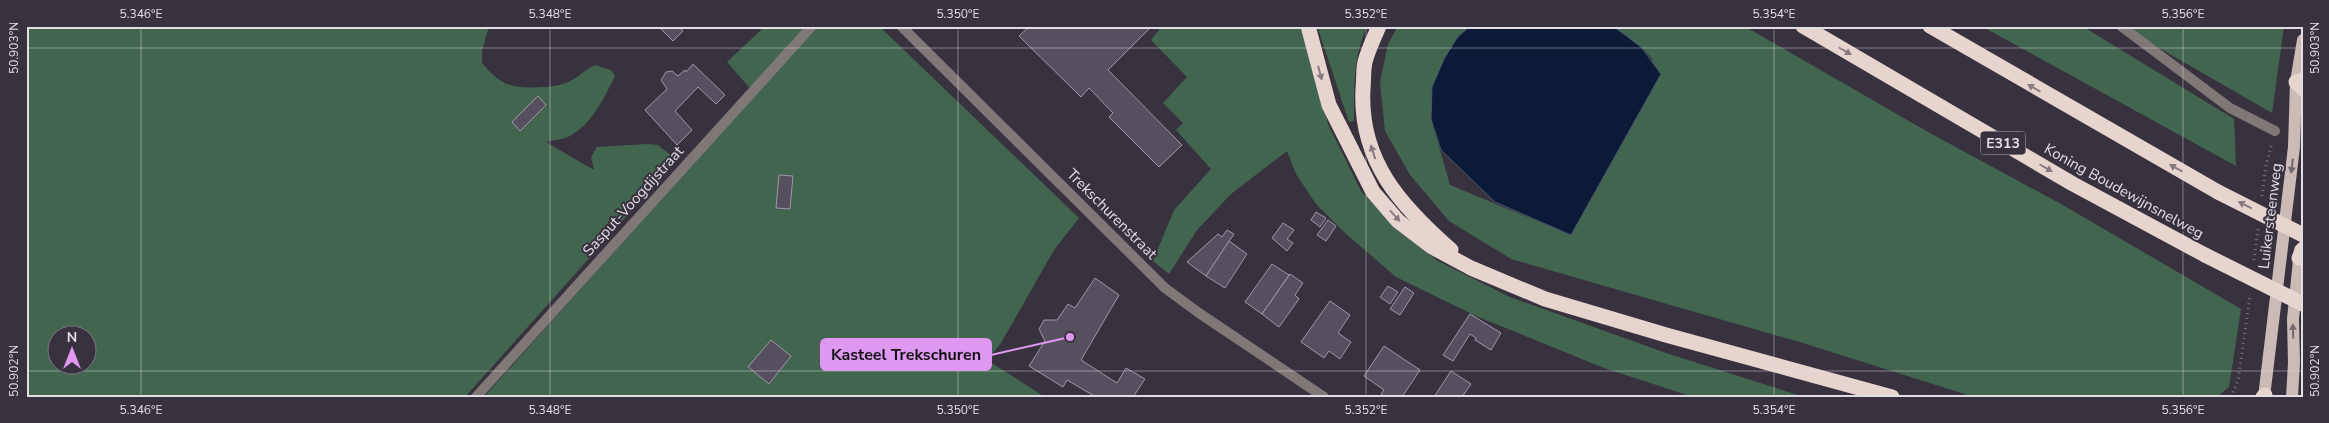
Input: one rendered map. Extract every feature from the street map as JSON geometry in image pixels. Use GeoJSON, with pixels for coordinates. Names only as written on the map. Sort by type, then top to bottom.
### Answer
{"type":"FeatureCollection","features":[{"type":"Feature","properties":{"kind":"highway"},"geometry":{"type":"LineString","coordinates":[[1308,26],[1329,104],[1373,192],[1398,221],[1432,247],[1471,268],[1546,298],[1666,335],[1892,397]]}},
{"type":"Feature","properties":{"kind":"highway"},"geometry":{"type":"LineString","coordinates":[[1379,26],[1365,62],[1363,103],[1367,133],[1378,167],[1408,210],[1471,268]]}},
{"type":"Feature","properties":{"kind":"highway","name":"Koning Boudewijnsnelweg"},"geometry":{"type":"LineString","coordinates":[[1803,26],[2073,184],[2205,255],[2303,304]]}},
{"type":"Feature","properties":{"kind":"highway"},"geometry":{"type":"LineString","coordinates":[[1930,26],[2218,192],[2303,234]]}},
{"type":"Feature","properties":{"kind":"main road","name":"Luikersteenweg"},"geometry":{"type":"LineString","coordinates":[[2264,396],[2294,147],[2303,40]]}},
{"type":"Feature","properties":{"kind":"main road"},"geometry":{"type":"LineString","coordinates":[[2292,397],[2294,363],[2293,319],[2303,234]]}},
{"type":"Feature","properties":{"kind":"street","name":"Sasput-Voogdijstraat"},"geometry":{"type":"LineString","coordinates":[[476,397],[812,26]]}},
{"type":"Feature","properties":{"kind":"street","name":"Trekschurenstraat"},"geometry":{"type":"LineString","coordinates":[[901,26],[1165,288],[1324,397]]}},
{"type":"Feature","properties":{"kind":"street"},"geometry":{"type":"LineString","coordinates":[[2121,26],[2230,108],[2275,131]]}},
{"type":"Feature","properties":{"kind":"green space"},"geometry":{"type":"Polygon","coordinates":[[[26,26],[489,26],[482,51],[482,63],[495,77],[508,84],[523,87],[546,87],[572,80],[595,65],[611,70],[615,76],[596,110],[584,126],[568,137],[546,142],[594,170],[591,157],[597,147],[658,145],[677,160],[465,397],[26,397],[26,26]]]}},
{"type":"Feature","properties":{"kind":"green space"},"geometry":{"type":"Polygon","coordinates":[[[765,26],[879,26],[1079,218],[1054,250],[1001,343],[987,360],[1045,397],[484,397],[755,94],[727,62],[765,26]]]}},
{"type":"Feature","properties":{"kind":"green space"},"geometry":{"type":"Polygon","coordinates":[[[1162,26],[1300,26],[1328,124],[1361,191],[1400,232],[1438,261],[1510,297],[1666,353],[1804,397],[1693,397],[1604,368],[1476,316],[1396,277],[1345,233],[1316,204],[1296,174],[1287,151],[1231,194],[1197,230],[1169,274],[1153,261],[1174,210],[1211,169],[1176,130],[1183,123],[1163,103],[1187,77],[1151,40],[1162,26]]]}},
{"type":"Feature","properties":{"kind":"green space"},"geometry":{"type":"Polygon","coordinates":[[[1317,26],[1367,26],[1362,38],[1357,61],[1354,85],[1354,121],[1349,122],[1317,26]]]}},
{"type":"Feature","properties":{"kind":"green space"},"geometry":{"type":"Polygon","coordinates":[[[1398,26],[1470,26],[1457,38],[1444,59],[1431,119],[1450,185],[1571,235],[1653,60],[1641,47],[1613,26],[1744,26],[1928,132],[2061,204],[2241,309],[2229,387],[2217,397],[1974,397],[1803,343],[1511,259],[1449,221],[1410,175],[1385,131],[1380,82],[1388,44],[1398,26]]]}},
{"type":"Feature","properties":{"kind":"green space"},"geometry":{"type":"Polygon","coordinates":[[[1981,26],[2082,26],[2234,119],[2236,166],[1981,26]]]}},
{"type":"Feature","properties":{"kind":"green space"},"geometry":{"type":"Polygon","coordinates":[[[2121,26],[2284,26],[2272,113],[2121,26]]]}},
{"type":"Feature","properties":{"kind":"water"},"geometry":{"type":"Polygon","coordinates":[[[1470,26],[1613,26],[1641,47],[1661,74],[1571,235],[1495,202],[1441,150],[1431,119],[1432,87],[1444,59],[1457,38],[1470,26]]]}},
{"type":"Feature","properties":{"kind":"building"},"geometry":{"type":"Polygon","coordinates":[[[658,26],[678,26],[683,31],[673,41],[658,26]]]}},
{"type":"Feature","properties":{"kind":"building"},"geometry":{"type":"Polygon","coordinates":[[[1030,26],[1152,26],[1108,70],[1182,145],[1159,167],[1109,117],[1113,113],[1089,88],[1081,97],[1019,36],[1030,26]]]}},
{"type":"Feature","properties":{"kind":"building"},"geometry":{"type":"Polygon","coordinates":[[[693,64],[725,95],[716,104],[698,87],[675,111],[692,130],[677,145],[645,110],[667,89],[661,80],[666,72],[672,71],[678,76],[685,70],[686,72],[693,64]]]}},
{"type":"Feature","properties":{"kind":"building"},"geometry":{"type":"Polygon","coordinates":[[[538,96],[546,105],[520,131],[512,122],[538,96]]]}},
{"type":"Feature","properties":{"kind":"building"},"geometry":{"type":"Polygon","coordinates":[[[779,175],[793,176],[790,209],[776,208],[779,175]]]}},
{"type":"Feature","properties":{"kind":"building"},"geometry":{"type":"Polygon","coordinates":[[[1316,212],[1326,218],[1320,227],[1311,220],[1316,212]]]}},
{"type":"Feature","properties":{"kind":"building"},"geometry":{"type":"Polygon","coordinates":[[[1328,220],[1336,226],[1326,241],[1317,235],[1328,220]]]}},
{"type":"Feature","properties":{"kind":"building"},"geometry":{"type":"Polygon","coordinates":[[[1283,223],[1294,230],[1287,239],[1293,243],[1287,251],[1272,238],[1283,223]]]}},
{"type":"Feature","properties":{"kind":"building"},"geometry":{"type":"Polygon","coordinates":[[[1227,230],[1234,234],[1206,276],[1187,262],[1218,234],[1222,237],[1227,230]]]}},
{"type":"Feature","properties":{"kind":"building"},"geometry":{"type":"Polygon","coordinates":[[[1229,241],[1247,254],[1225,288],[1206,276],[1229,241]]]}},
{"type":"Feature","properties":{"kind":"building"},"geometry":{"type":"Polygon","coordinates":[[[1272,264],[1289,275],[1262,314],[1245,302],[1272,264]]]}},
{"type":"Feature","properties":{"kind":"building"},"geometry":{"type":"Polygon","coordinates":[[[1290,274],[1303,283],[1295,295],[1299,299],[1279,327],[1262,314],[1290,274]]]}},
{"type":"Feature","properties":{"kind":"building"},"geometry":{"type":"Polygon","coordinates":[[[1095,278],[1119,295],[1081,360],[1117,383],[1126,368],[1145,379],[1133,397],[1096,397],[1067,380],[1063,387],[1029,366],[1045,341],[1039,329],[1044,320],[1057,320],[1068,304],[1075,308],[1095,278]]]}},
{"type":"Feature","properties":{"kind":"building"},"geometry":{"type":"Polygon","coordinates":[[[1388,286],[1398,292],[1390,304],[1380,297],[1388,286]]]}},
{"type":"Feature","properties":{"kind":"building"},"geometry":{"type":"Polygon","coordinates":[[[1405,287],[1414,293],[1400,315],[1390,309],[1405,287]]]}},
{"type":"Feature","properties":{"kind":"building"},"geometry":{"type":"Polygon","coordinates":[[[1330,301],[1350,315],[1338,333],[1351,342],[1340,359],[1329,351],[1324,358],[1301,342],[1330,301]]]}},
{"type":"Feature","properties":{"kind":"building"},"geometry":{"type":"Polygon","coordinates":[[[1470,314],[1501,333],[1491,350],[1475,340],[1476,338],[1470,334],[1453,361],[1443,355],[1470,314]]]}},
{"type":"Feature","properties":{"kind":"building"},"geometry":{"type":"Polygon","coordinates":[[[771,340],[791,356],[769,384],[748,367],[771,340]]]}},
{"type":"Feature","properties":{"kind":"building"},"geometry":{"type":"Polygon","coordinates":[[[1384,346],[1420,370],[1402,397],[1385,397],[1381,394],[1384,390],[1364,376],[1384,346]]]}},
{"type":"Feature","properties":{"kind":"building"},"geometry":{"type":"Polygon","coordinates":[[[1451,371],[1471,384],[1462,397],[1434,397],[1451,371]]]}},
{"type":"Feature","properties":{"kind":"place","name":"Kasteel Trekschuren"},"geometry":{"type":"Point","coordinates":[1070,337]}}]}
